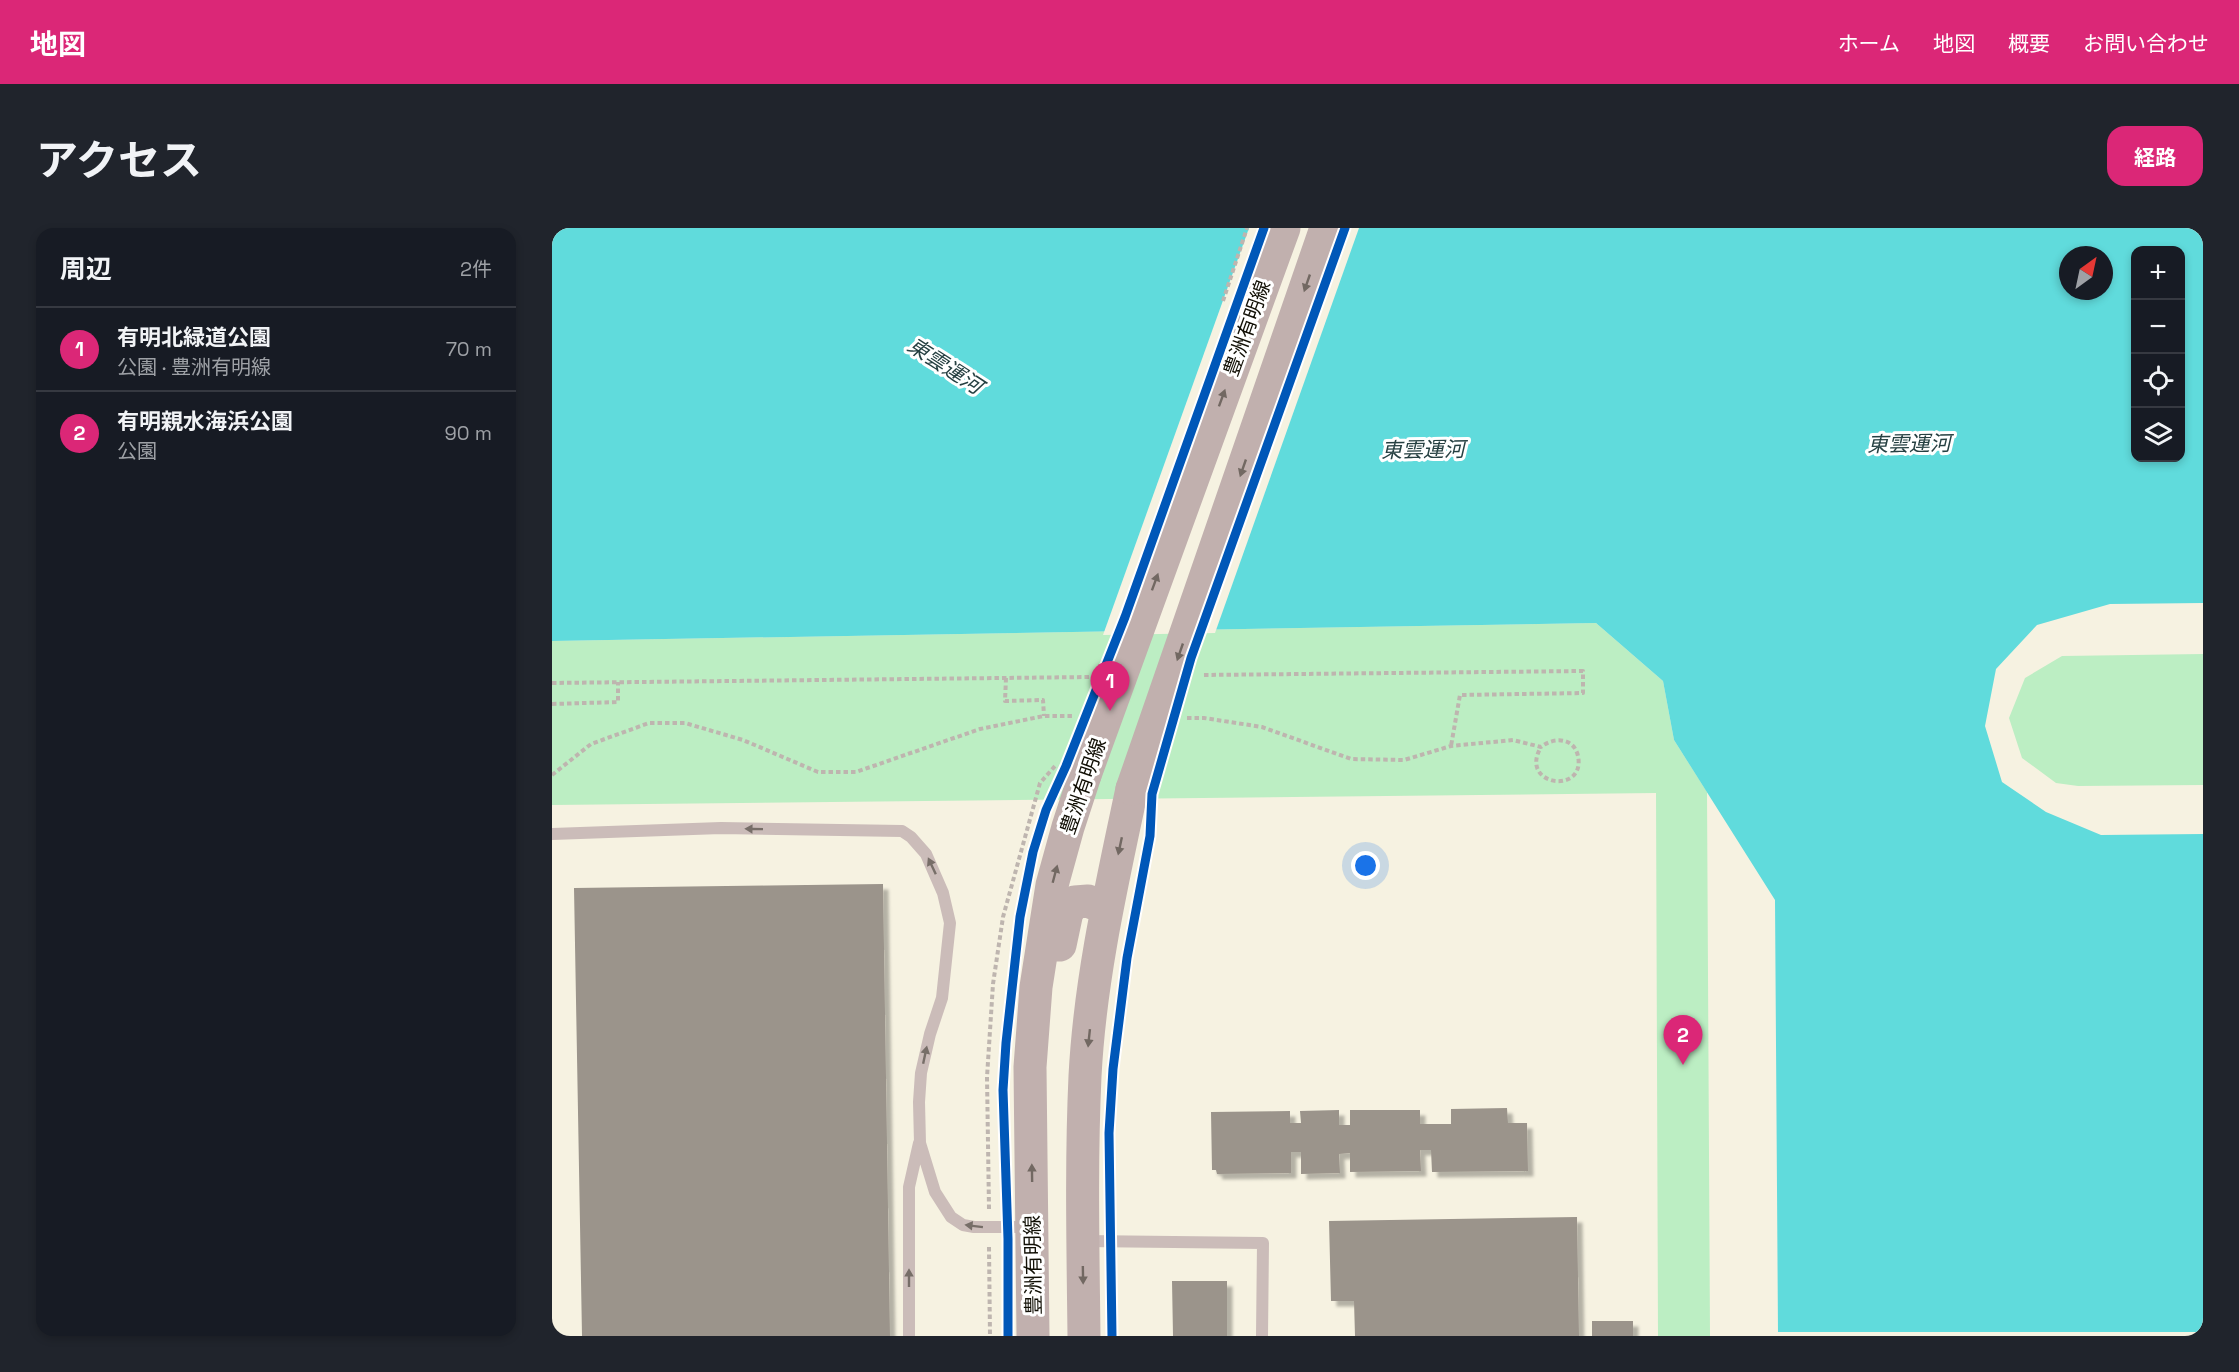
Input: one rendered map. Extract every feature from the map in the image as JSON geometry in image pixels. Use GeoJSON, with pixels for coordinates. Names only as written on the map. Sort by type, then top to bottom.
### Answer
{"type":"FeatureCollection","features":[{"type":"Feature","properties":{"kind":"main road","name":"豊洲有明線"},"geometry":{"type":"LineString","coordinates":[[1033,1336],[1030,1067],[1036,987],[1052,885],[1068,827],[1071,772],[1284,228]]}},
{"type":"Feature","properties":{"kind":"main road","name":"豊洲有明線"},"geometry":{"type":"LineString","coordinates":[[1084,1336],[1086,1075],[1094,991],[1107,909],[1132,789],[1326,228]]}},
{"type":"Feature","properties":{"kind":"main road"},"geometry":{"type":"LineString","coordinates":[[1036,987],[1058,958],[1069,906],[1080,900],[1107,909]]}},
{"type":"Feature","properties":{"kind":"lane"},"geometry":{"type":"LineString","coordinates":[[552,834],[721,828],[902,831],[911,837],[926,854],[943,893],[950,923],[942,998],[930,1034],[921,1073],[920,1143],[909,1187],[909,1336]]}},
{"type":"Feature","properties":{"kind":"lane"},"geometry":{"type":"LineString","coordinates":[[920,1143],[935,1192],[951,1217],[963,1225],[974,1227],[1032,1227]]}},
{"type":"Feature","properties":{"kind":"lane"},"geometry":{"type":"LineString","coordinates":[[1083,1241],[1263,1243],[1262,1336]]}},
{"type":"Feature","properties":{"kind":"path"},"geometry":{"type":"LineString","coordinates":[[1006,678],[1005,701],[1043,700],[1044,716]]}},
{"type":"Feature","properties":{"kind":"path"},"geometry":{"type":"LineString","coordinates":[[552,704],[618,702],[618,682]]}},
{"type":"Feature","properties":{"kind":"path"},"geometry":{"type":"LineString","coordinates":[[1541,747],[1537,753],[1537,767],[1545,778],[1558,783],[1571,778],[1576,772]]}},
{"type":"Feature","properties":{"kind":"green space"},"geometry":{"type":"Polygon","coordinates":[[[1596,623],[1663,681],[1674,740],[1707,792],[1710,1336],[1658,1336],[1656,793],[552,805],[552,641],[1596,623]]]}},
{"type":"Feature","properties":{"kind":"green space"},"geometry":{"type":"Polygon","coordinates":[[[2203,654],[2203,785],[2078,786],[2056,783],[2022,758],[2009,718],[2025,678],[2062,656],[2203,654]]]}},
{"type":"Feature","properties":{"kind":"water","name":"東雲運河"},"geometry":{"type":"Polygon","coordinates":[[[552,228],[2203,228],[2203,603],[2110,604],[2037,625],[1996,669],[1985,726],[2002,782],[2046,812],[2101,835],[2203,834],[2203,1332],[1778,1332],[1775,900],[1674,740],[1663,681],[1596,623],[552,641],[552,228]]]}},
{"type":"Feature","properties":{"kind":"pier"},"geometry":{"type":"Polygon","coordinates":[[[1249,228],[1359,228],[1215,633],[1103,635],[1249,228]]]}},
{"type":"Feature","properties":{"kind":"building"},"geometry":{"type":"Polygon","coordinates":[[[883,884],[890,1336],[582,1336],[574,888],[883,884]]]}},
{"type":"Feature","properties":{"kind":"building"},"geometry":{"type":"Polygon","coordinates":[[[1507,1108],[1508,1123],[1527,1123],[1528,1171],[1432,1172],[1431,1150],[1420,1150],[1421,1171],[1350,1172],[1350,1153],[1339,1154],[1340,1173],[1301,1174],[1301,1152],[1291,1152],[1291,1173],[1217,1174],[1216,1170],[1212,1170],[1211,1112],[1290,1111],[1290,1123],[1301,1123],[1300,1111],[1339,1110],[1339,1125],[1350,1125],[1350,1110],[1420,1110],[1420,1124],[1451,1124],[1451,1109],[1507,1108]]]}},
{"type":"Feature","properties":{"kind":"building"},"geometry":{"type":"Polygon","coordinates":[[[1577,1217],[1579,1336],[1355,1336],[1354,1301],[1331,1301],[1329,1221],[1577,1217]]]}},
{"type":"Feature","properties":{"kind":"building"},"geometry":{"type":"Polygon","coordinates":[[[1172,1281],[1227,1281],[1227,1336],[1173,1336],[1172,1281]]]}},
{"type":"Feature","properties":{"kind":"building"},"geometry":{"type":"Polygon","coordinates":[[[1592,1321],[1633,1321],[1633,1336],[1592,1336],[1592,1321]]]}},
{"type":"Feature","properties":{"kind":"cycle path"},"geometry":{"type":"LineString","coordinates":[[1008,1336],[1008,1239],[1003,1090],[1020,917],[1033,852],[1046,810],[1066,766],[1125,617],[1264,228]]}},
{"type":"Feature","properties":{"kind":"cycle path"},"geometry":{"type":"LineString","coordinates":[[1112,1336],[1109,1133],[1113,1069],[1127,958],[1150,836],[1152,794],[1191,658],[1345,228]]}},
{"type":"Feature","properties":{"kind":"place","name":"有明北緑道公園"},"geometry":{"type":"Point","coordinates":[1110,711]}},
{"type":"Feature","properties":{"kind":"place","name":"有明親水海浜公園"},"geometry":{"type":"Point","coordinates":[1683,1065]}}]}
